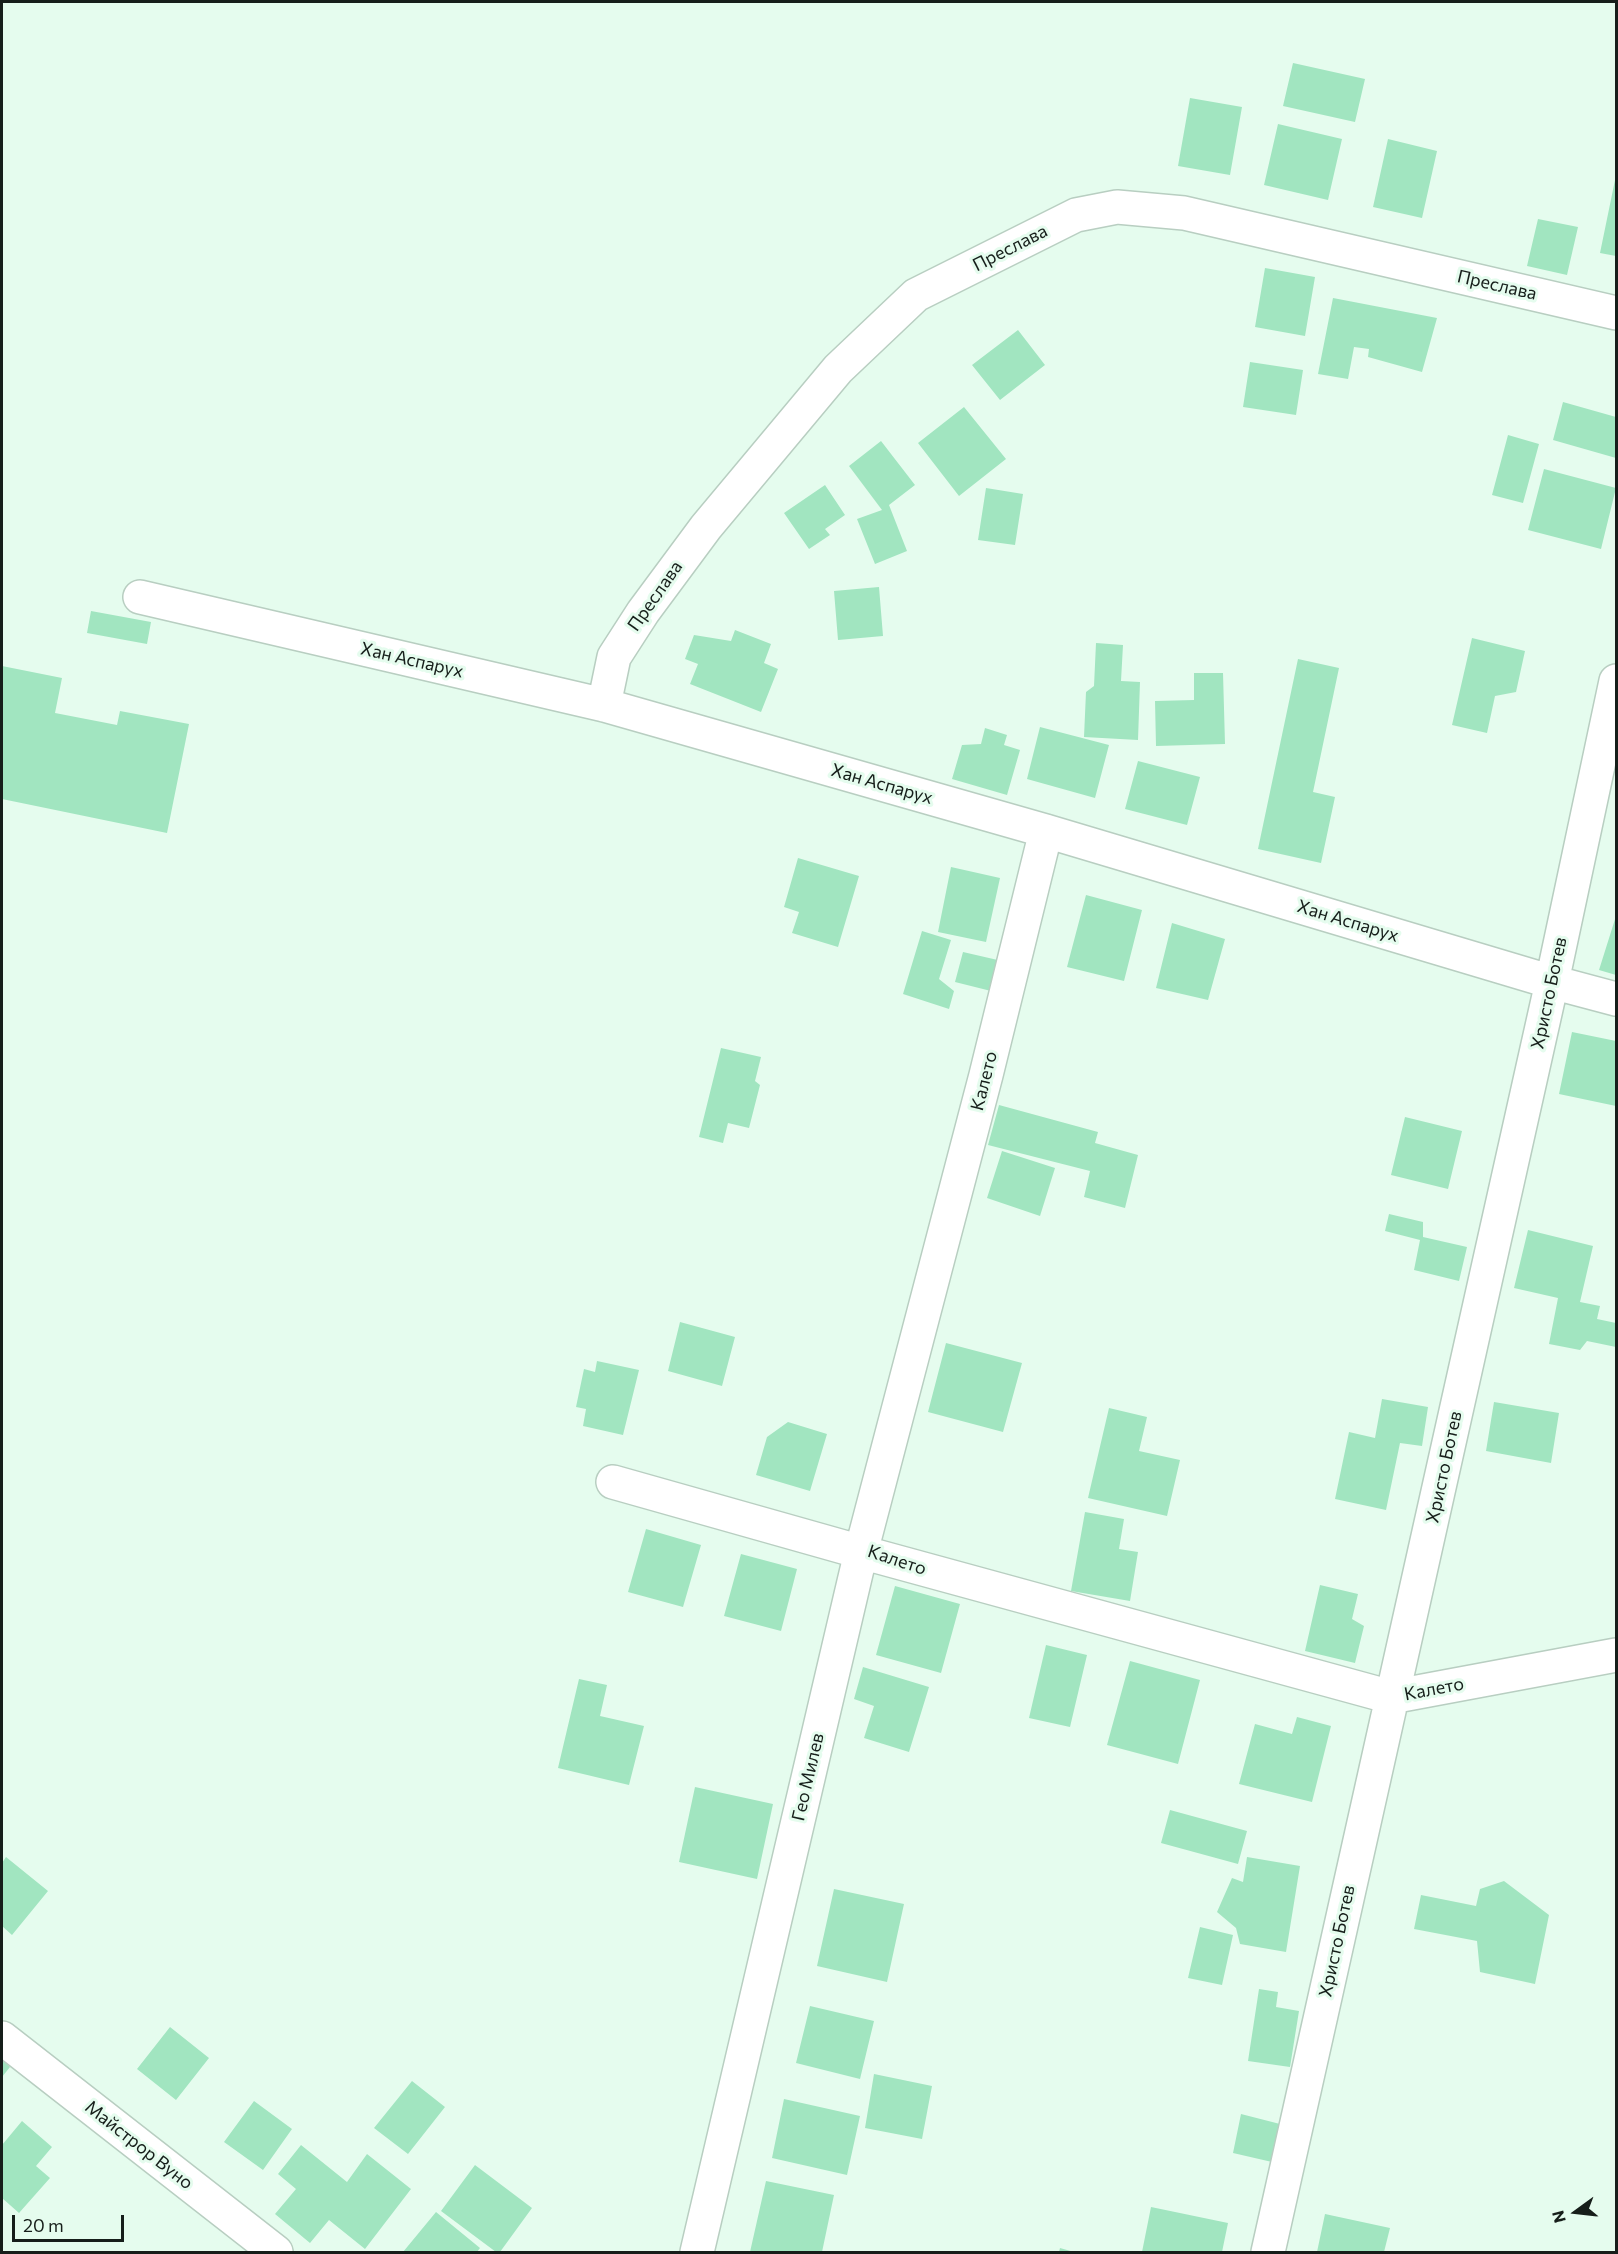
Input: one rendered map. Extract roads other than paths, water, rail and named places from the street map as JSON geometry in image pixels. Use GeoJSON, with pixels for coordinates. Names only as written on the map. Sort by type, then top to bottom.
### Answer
{"type":"FeatureCollection","features":[{"type":"Feature","properties":{"kind":"street","name":"Преслава"},"geometry":{"type":"LineString","coordinates":[[604,705],[614,657],[643,612],[706,526],[838,369],[916,296],[1076,215],[1117,207],[1184,213],[1617,313]]}},
{"type":"Feature","properties":{"kind":"street","name":"Хан Аспарух"},"geometry":{"type":"LineString","coordinates":[[140,597],[604,705],[1046,831],[1552,982],[1617,999]]}},
{"type":"Feature","properties":{"kind":"street","name":"Христо Ботев"},"geometry":{"type":"LineString","coordinates":[[1268,2253],[1391,1697],[1419,1583],[1617,681]]}},
{"type":"Feature","properties":{"kind":"street","name":"Калето"},"geometry":{"type":"LineString","coordinates":[[1046,831],[986,1075],[861,1552],[1391,1697],[1617,1655]]}},
{"type":"Feature","properties":{"kind":"street"},"geometry":{"type":"LineString","coordinates":[[613,1482],[861,1552]]}},
{"type":"Feature","properties":{"kind":"street","name":"Гео Милев"},"geometry":{"type":"LineString","coordinates":[[697,2253],[861,1552]]}},
{"type":"Feature","properties":{"kind":"street","name":"Майстрор Вуно"},"geometry":{"type":"LineString","coordinates":[[2,2038],[276,2253]]}}]}
